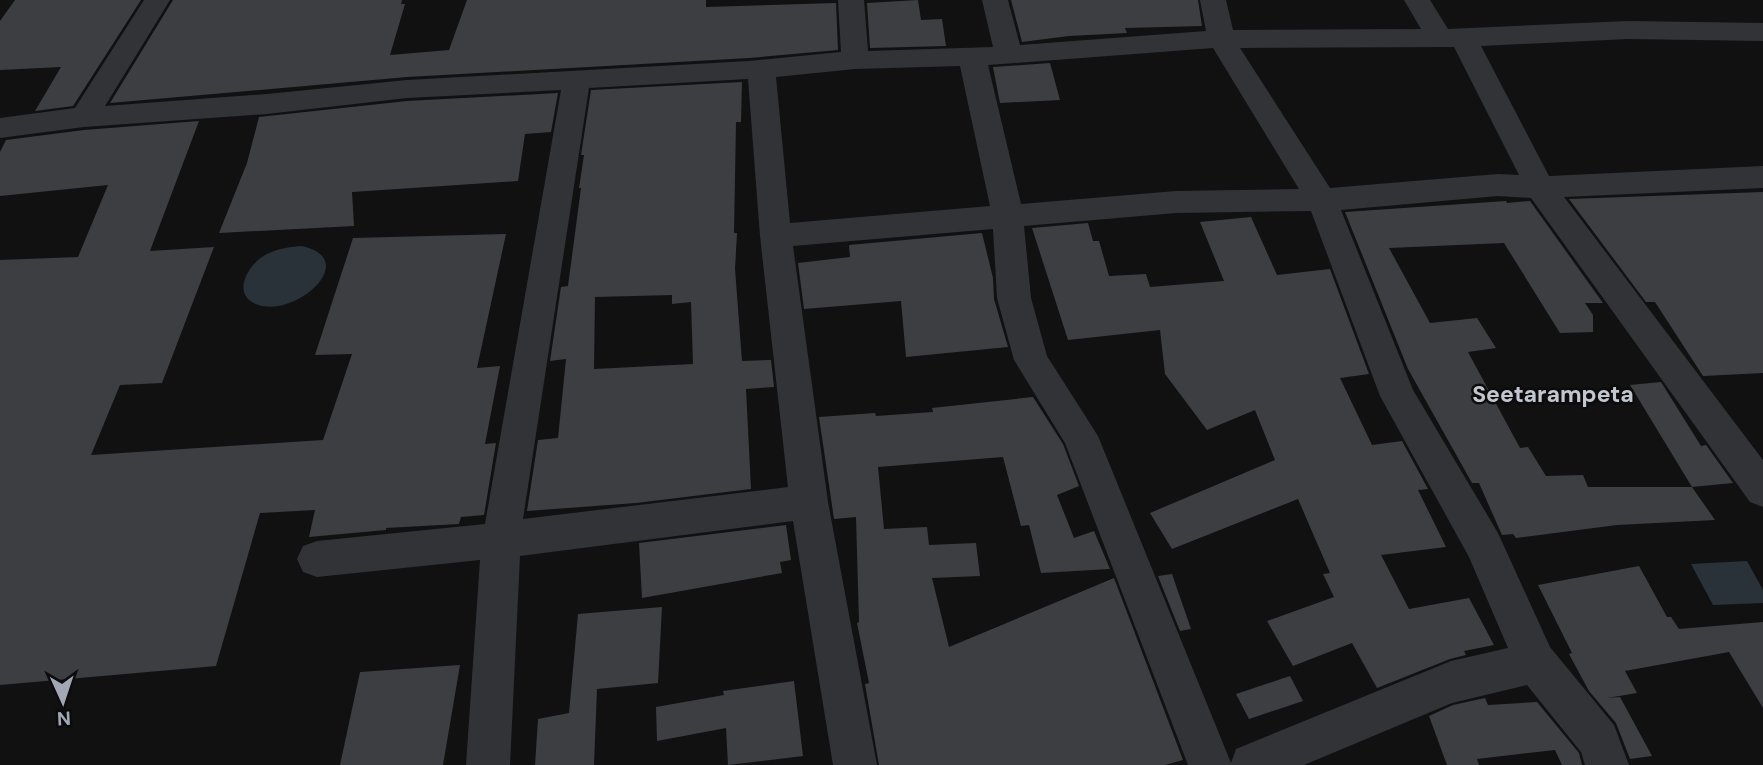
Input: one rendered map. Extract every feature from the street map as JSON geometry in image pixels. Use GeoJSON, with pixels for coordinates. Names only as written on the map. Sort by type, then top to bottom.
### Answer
{"type":"FeatureCollection","features":[{"type":"Feature","properties":{"kind":"street"},"geometry":{"type":"LineString","coordinates":[[84,117],[157,0]]}},
{"type":"Feature","properties":{"kind":"street"},"geometry":{"type":"LineString","coordinates":[[851,0],[855,60]]}},
{"type":"Feature","properties":{"kind":"street"},"geometry":{"type":"LineString","coordinates":[[995,0],[1010,55]]}},
{"type":"Feature","properties":{"kind":"street"},"geometry":{"type":"LineString","coordinates":[[1213,0],[1221,39],[1322,200],[1398,396],[1484,546],[1535,662],[1599,740],[1607,765]]}},
{"type":"Feature","properties":{"kind":"street"},"geometry":{"type":"LineString","coordinates":[[1417,0],[1452,38],[1540,187],[1763,490]]}},
{"type":"Feature","properties":{"kind":"street"},"geometry":{"type":"LineString","coordinates":[[0,128],[84,117],[407,89],[761,69],[855,60],[1010,55],[1221,39],[1452,38],[1628,30],[1763,32]]}},
{"type":"Feature","properties":{"kind":"street"},"geometry":{"type":"LineString","coordinates":[[972,57],[1008,216],[1014,298],[1031,360],[1080,436],[1210,765]]}},
{"type":"Feature","properties":{"kind":"street"},"geometry":{"type":"LineString","coordinates":[[761,69],[776,236],[809,502],[855,765]]}},
{"type":"Feature","properties":{"kind":"street"},"geometry":{"type":"LineString","coordinates":[[488,765],[501,540],[577,78]]}},
{"type":"Feature","properties":{"kind":"street"},"geometry":{"type":"LineString","coordinates":[[776,236],[1176,202],[1322,200],[1498,185],[1540,187],[1763,177]]}},
{"type":"Feature","properties":{"kind":"street"},"geometry":{"type":"LineString","coordinates":[[317,559],[501,540],[809,502]]}},
{"type":"Feature","properties":{"kind":"street"},"geometry":{"type":"LineString","coordinates":[[1252,765],[1451,682],[1535,662]]}},
{"type":"Feature","properties":{"kind":"shaded area"},"geometry":{"type":"Polygon","coordinates":[[[301,246],[318,252],[325,262],[325,272],[307,294],[293,302],[277,306],[262,306],[246,297],[244,282],[258,260],[273,251],[301,246]]]}},
{"type":"Feature","properties":{"kind":"shaded area"},"geometry":{"type":"Polygon","coordinates":[[[1747,561],[1763,590],[1763,603],[1713,605],[1691,564],[1747,561]]]}},
{"type":"Feature","properties":{"kind":"building"},"geometry":{"type":"Polygon","coordinates":[[[15,0],[141,0],[73,106],[35,111],[61,67],[0,70],[0,21],[15,0]]]}},
{"type":"Feature","properties":{"kind":"building"},"geometry":{"type":"Polygon","coordinates":[[[173,0],[402,0],[401,4],[405,4],[390,55],[449,50],[467,0],[706,0],[706,7],[836,3],[838,50],[749,58],[407,77],[110,103],[173,0]]]}},
{"type":"Feature","properties":{"kind":"building"},"geometry":{"type":"Polygon","coordinates":[[[918,0],[921,20],[942,19],[946,46],[870,48],[867,3],[918,0]]]}},
{"type":"Feature","properties":{"kind":"building"},"geometry":{"type":"Polygon","coordinates":[[[1011,0],[1198,0],[1202,26],[1125,28],[1127,33],[1022,42],[1011,0]]]}},
{"type":"Feature","properties":{"kind":"building"},"geometry":{"type":"Polygon","coordinates":[[[1050,63],[1060,100],[1000,103],[993,67],[1050,63]]]}},
{"type":"Feature","properties":{"kind":"building"},"geometry":{"type":"Polygon","coordinates":[[[742,82],[741,122],[736,122],[734,233],[737,233],[735,269],[742,361],[771,360],[774,387],[746,389],[751,489],[636,503],[527,511],[538,440],[558,438],[566,359],[550,361],[561,287],[568,286],[581,188],[584,155],[581,155],[591,90],[742,82]],[[672,295],[595,297],[594,369],[693,364],[691,302],[672,304],[672,295]]]}},
{"type":"Feature","properties":{"kind":"building"},"geometry":{"type":"Polygon","coordinates":[[[558,93],[551,132],[525,134],[518,181],[352,192],[354,226],[219,233],[247,163],[259,117],[407,101],[558,93]]]}},
{"type":"Feature","properties":{"kind":"building"},"geometry":{"type":"Polygon","coordinates":[[[199,121],[150,251],[214,247],[162,383],[120,385],[91,455],[323,440],[352,354],[315,355],[353,238],[506,234],[477,368],[500,366],[485,444],[496,443],[484,515],[461,517],[459,524],[386,528],[309,537],[315,510],[260,513],[216,666],[0,685],[0,260],[78,257],[108,185],[0,196],[0,152],[6,140],[84,130],[199,121]]]}},
{"type":"Feature","properties":{"kind":"building"},"geometry":{"type":"Polygon","coordinates":[[[1763,192],[1763,373],[1703,376],[1655,302],[1646,302],[1569,199],[1763,192]]]}},
{"type":"Feature","properties":{"kind":"building"},"geometry":{"type":"Polygon","coordinates":[[[1530,201],[1603,303],[1585,303],[1593,315],[1593,332],[1560,333],[1504,243],[1389,248],[1430,323],[1477,318],[1496,348],[1468,352],[1520,448],[1528,447],[1546,476],[1583,475],[1588,487],[1692,487],[1715,520],[1617,525],[1516,538],[1513,534],[1502,535],[1479,483],[1472,483],[1408,369],[1345,212],[1530,201]]]}},
{"type":"Feature","properties":{"kind":"building"},"geometry":{"type":"Polygon","coordinates":[[[1251,217],[1277,275],[1330,269],[1369,374],[1340,378],[1372,445],[1402,441],[1428,489],[1418,490],[1446,547],[1381,555],[1409,609],[1469,598],[1494,645],[1464,651],[1466,655],[1377,688],[1352,643],[1293,666],[1267,621],[1334,597],[1323,574],[1330,573],[1298,499],[1172,549],[1150,513],[1275,460],[1255,410],[1207,430],[1165,374],[1160,330],[1068,340],[1032,228],[1088,223],[1093,241],[1099,241],[1109,276],[1146,274],[1150,287],[1224,281],[1200,222],[1251,217]]]}},
{"type":"Feature","properties":{"kind":"building"},"geometry":{"type":"Polygon","coordinates":[[[982,233],[993,278],[994,299],[1008,347],[906,357],[901,301],[804,309],[798,263],[850,257],[849,245],[982,233]]]}},
{"type":"Feature","properties":{"kind":"building"},"geometry":{"type":"Polygon","coordinates":[[[1661,382],[1701,446],[1706,445],[1733,483],[1692,487],[1630,385],[1661,382]]]}},
{"type":"Feature","properties":{"kind":"building"},"geometry":{"type":"Polygon","coordinates":[[[1033,397],[1063,444],[1079,486],[1057,495],[1074,538],[1094,531],[1110,569],[1041,573],[1029,525],[1021,526],[1003,457],[878,467],[884,529],[927,527],[929,545],[976,543],[980,576],[932,578],[949,647],[1114,578],[1183,760],[1165,765],[879,765],[865,684],[869,683],[857,623],[856,517],[834,519],[819,417],[933,412],[932,408],[1033,397]]]}},
{"type":"Feature","properties":{"kind":"building"},"geometry":{"type":"Polygon","coordinates":[[[786,525],[791,560],[780,562],[782,573],[642,598],[639,543],[786,525]]]}},
{"type":"Feature","properties":{"kind":"building"},"geometry":{"type":"Polygon","coordinates":[[[1639,566],[1667,617],[1671,617],[1679,629],[1763,622],[1763,708],[1729,652],[1625,671],[1637,693],[1607,698],[1620,697],[1652,756],[1630,759],[1616,723],[1589,691],[1569,654],[1572,653],[1538,585],[1639,566]]]}},
{"type":"Feature","properties":{"kind":"building"},"geometry":{"type":"Polygon","coordinates":[[[1172,574],[1191,629],[1180,631],[1158,576],[1172,574]]]}},
{"type":"Feature","properties":{"kind":"building"},"geometry":{"type":"Polygon","coordinates":[[[662,607],[658,683],[597,689],[594,765],[535,765],[538,719],[569,713],[578,614],[662,607]]]}},
{"type":"Feature","properties":{"kind":"building"},"geometry":{"type":"Polygon","coordinates":[[[460,665],[443,765],[340,765],[360,672],[460,665]]]}},
{"type":"Feature","properties":{"kind":"building"},"geometry":{"type":"Polygon","coordinates":[[[1290,676],[1303,701],[1249,719],[1236,694],[1290,676]]]}},
{"type":"Feature","properties":{"kind":"building"},"geometry":{"type":"Polygon","coordinates":[[[794,681],[803,756],[728,765],[726,728],[657,741],[656,707],[724,695],[723,691],[794,681]]]}},
{"type":"Feature","properties":{"kind":"building"},"geometry":{"type":"Polygon","coordinates":[[[1485,698],[1488,705],[1537,702],[1579,753],[1582,765],[1562,765],[1555,750],[1477,759],[1479,765],[1447,765],[1429,716],[1453,705],[1485,698]]]}},
{"type":"Feature","properties":{"kind":"district","name":"Seetarampeta"},"geometry":{"type":"Point","coordinates":[1553,394]}}]}
